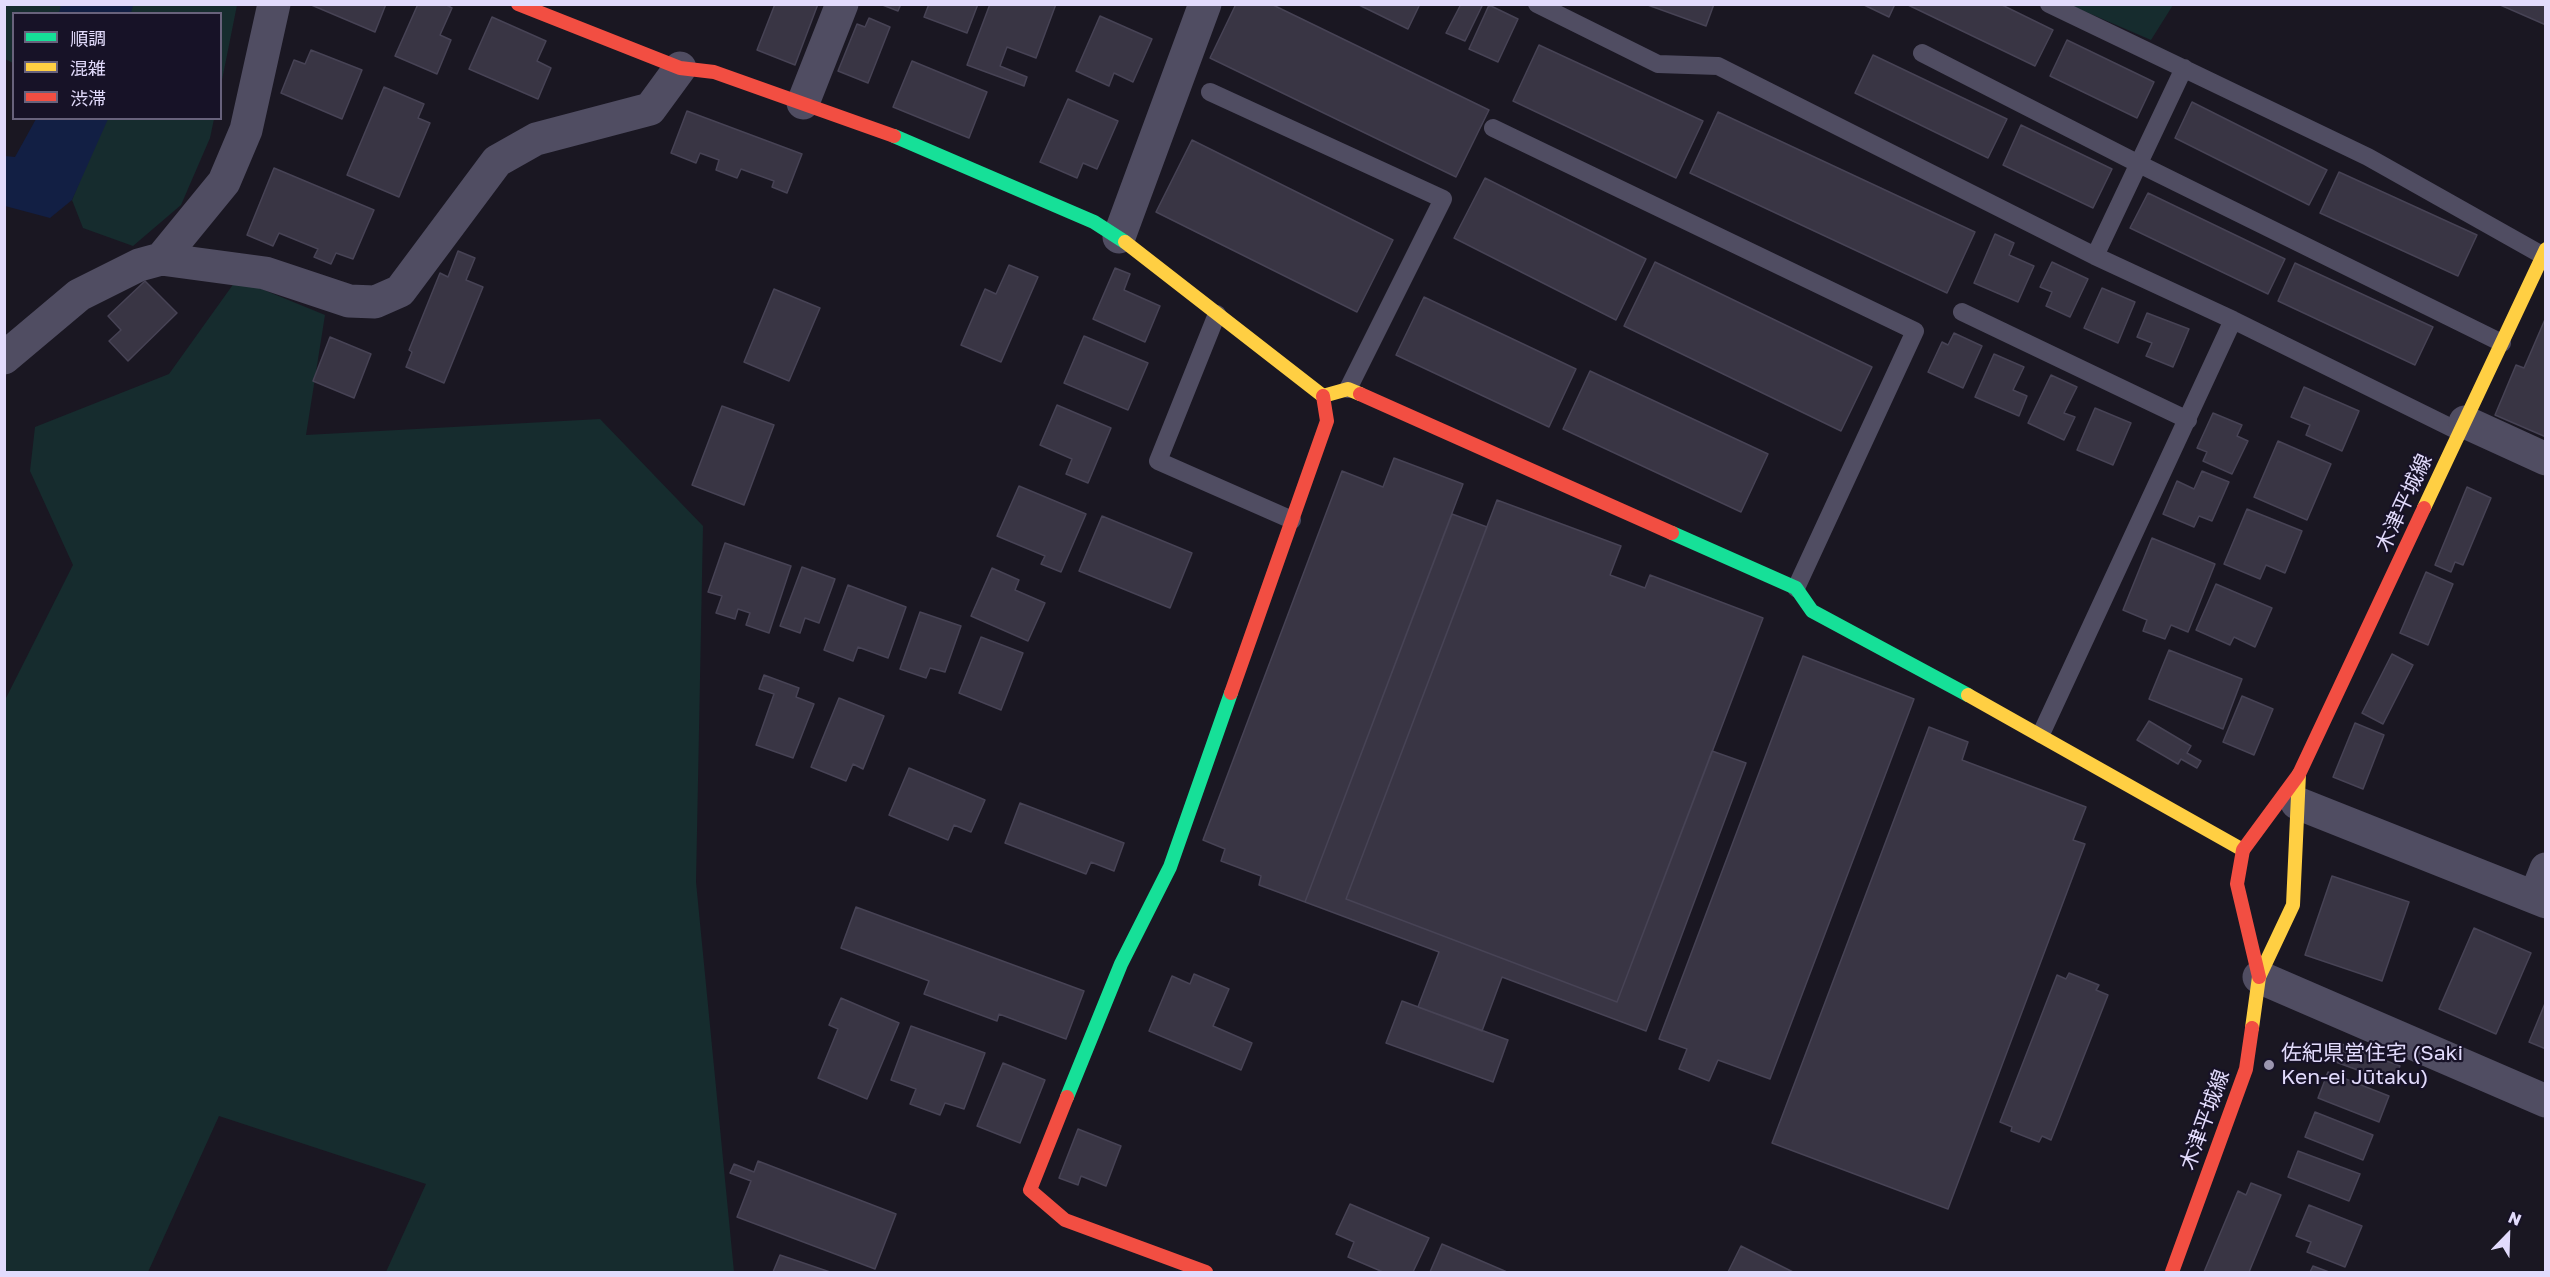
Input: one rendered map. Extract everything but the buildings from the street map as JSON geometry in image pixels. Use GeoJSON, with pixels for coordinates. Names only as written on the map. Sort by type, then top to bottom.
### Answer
{"type":"FeatureCollection","features":[{"type":"Feature","properties":{"kind":"street"},"geometry":{"type":"LineString","coordinates":[[161,259],[224,182],[246,130],[274,4]]}},
{"type":"Feature","properties":{"kind":"street"},"geometry":{"type":"LineString","coordinates":[[518,4],[680,68],[714,72],[889,134],[1094,222],[1119,237],[1323,396],[1327,421],[1170,867],[1120,964],[1030,1190],[1065,1220],[1206,1272]]}},
{"type":"Feature","properties":{"kind":"street"},"geometry":{"type":"LineString","coordinates":[[803,103],[842,4]]}},
{"type":"Feature","properties":{"kind":"street"},"geometry":{"type":"LineString","coordinates":[[1119,237],[1205,4]]}},
{"type":"Feature","properties":{"kind":"street"},"geometry":{"type":"LineString","coordinates":[[4,358],[80,295],[139,265],[161,259],[265,273],[349,301],[375,302],[400,291],[497,161],[536,140],[650,109],[680,68]]}},
{"type":"Feature","properties":{"kind":"street","name":"木津平城線"},"geometry":{"type":"LineString","coordinates":[[2259,977],[2237,884],[2243,850],[2298,788],[2544,252]]}},
{"type":"Feature","properties":{"kind":"street"},"geometry":{"type":"LineString","coordinates":[[1323,396],[1348,389],[1796,588],[1812,611],[2041,734],[2243,850]]}},
{"type":"Feature","properties":{"kind":"street"},"geometry":{"type":"LineString","coordinates":[[2462,427],[2546,459]]}},
{"type":"Feature","properties":{"kind":"street"},"geometry":{"type":"LineString","coordinates":[[2298,788],[2542,890]]}},
{"type":"Feature","properties":{"kind":"street","name":"木津平城線"},"geometry":{"type":"LineString","coordinates":[[2172,1272],[2247,1070],[2259,977],[2293,905],[2298,788]]}},
{"type":"Feature","properties":{"kind":"street"},"geometry":{"type":"LineString","coordinates":[[2259,977],[2546,1101]]}},
{"type":"Feature","properties":{"kind":"lane"},"geometry":{"type":"LineString","coordinates":[[1537,4],[1658,64],[1718,66],[2095,256],[2462,427]]}},
{"type":"Feature","properties":{"kind":"lane"},"geometry":{"type":"LineString","coordinates":[[2049,4],[2368,157],[2544,252]]}},
{"type":"Feature","properties":{"kind":"lane"},"geometry":{"type":"LineString","coordinates":[[1922,53],[2137,163],[2502,343]]}},
{"type":"Feature","properties":{"kind":"lane"},"geometry":{"type":"LineString","coordinates":[[2095,256],[2137,163],[2184,68]]}},
{"type":"Feature","properties":{"kind":"lane"},"geometry":{"type":"LineString","coordinates":[[1210,92],[1443,199],[1348,389]]}},
{"type":"Feature","properties":{"kind":"lane"},"geometry":{"type":"LineString","coordinates":[[1493,128],[1915,331],[1796,588]]}},
{"type":"Feature","properties":{"kind":"lane"},"geometry":{"type":"LineString","coordinates":[[1962,312],[2188,420]]}},
{"type":"Feature","properties":{"kind":"lane"},"geometry":{"type":"LineString","coordinates":[[1217,314],[1158,461],[1292,520]]}},
{"type":"Feature","properties":{"kind":"lane"},"geometry":{"type":"LineString","coordinates":[[2041,734],[2233,320]]}},
{"type":"Feature","properties":{"kind":"green space"},"geometry":{"type":"Polygon","coordinates":[[[4,5],[237,5],[222,80],[222,12],[12,12],[12,62],[5,59],[4,5]]]}},
{"type":"Feature","properties":{"kind":"green space"},"geometry":{"type":"Polygon","coordinates":[[[2070,5],[2173,5],[2151,40],[2070,5]]]}},
{"type":"Feature","properties":{"kind":"green space"},"geometry":{"type":"Polygon","coordinates":[[[105,120],[214,120],[210,138],[181,205],[133,246],[83,228],[72,200],[105,120]]]}},
{"type":"Feature","properties":{"kind":"green space"},"geometry":{"type":"Polygon","coordinates":[[[237,279],[325,315],[306,435],[600,419],[703,526],[696,882],[734,1272],[386,1272],[426,1184],[219,1116],[148,1272],[5,1272],[4,702],[73,565],[30,471],[35,427],[169,374],[237,279]]]}},
{"type":"Feature","properties":{"kind":"water"},"geometry":{"type":"Polygon","coordinates":[[[61,4],[133,5],[131,12],[59,12],[61,4]]]}},
{"type":"Feature","properties":{"kind":"water"},"geometry":{"type":"Polygon","coordinates":[[[35,120],[108,120],[72,200],[50,218],[5,206],[5,156],[15,157],[35,120]]]}},
{"type":"Feature","properties":{"kind":"traffic: fast"},"geometry":{"type":"LineString","coordinates":[[894,136],[1094,222],[1125,242]]}},
{"type":"Feature","properties":{"kind":"traffic: fast"},"geometry":{"type":"LineString","coordinates":[[1672,533],[1796,588],[1812,611],[1968,695]]}},
{"type":"Feature","properties":{"kind":"traffic: fast"},"geometry":{"type":"LineString","coordinates":[[1067,1097],[1121,964],[1170,867],[1231,693]]}},
{"type":"Feature","properties":{"kind":"traffic: slow"},"geometry":{"type":"LineString","coordinates":[[1125,242],[1323,396],[1348,389],[1360,394]]}},
{"type":"Feature","properties":{"kind":"traffic: slow"},"geometry":{"type":"LineString","coordinates":[[2424,508],[2546,249]]}},
{"type":"Feature","properties":{"kind":"traffic: slow"},"geometry":{"type":"LineString","coordinates":[[1968,695],[2243,850]]}},
{"type":"Feature","properties":{"kind":"traffic: slow"},"geometry":{"type":"LineString","coordinates":[[2252,1028],[2259,977],[2293,905],[2299,774]]}},
{"type":"Feature","properties":{"kind":"traffic: jam"},"geometry":{"type":"LineString","coordinates":[[518,4],[680,68],[714,72],[894,136]]}},
{"type":"Feature","properties":{"kind":"traffic: jam"},"geometry":{"type":"LineString","coordinates":[[1360,394],[1672,533]]}},
{"type":"Feature","properties":{"kind":"traffic: jam"},"geometry":{"type":"LineString","coordinates":[[1231,693],[1327,421],[1323,396]]}},
{"type":"Feature","properties":{"kind":"traffic: jam"},"geometry":{"type":"LineString","coordinates":[[2259,977],[2237,884],[2243,850],[2299,774],[2424,508]]}},
{"type":"Feature","properties":{"kind":"traffic: jam"},"geometry":{"type":"LineString","coordinates":[[2172,1272],[2246,1069],[2252,1028]]}},
{"type":"Feature","properties":{"kind":"traffic: jam"},"geometry":{"type":"LineString","coordinates":[[1067,1097],[1030,1190],[1065,1220],[1206,1272]]}},
{"type":"Feature","properties":{"kind":"place","name":"佐紀県営住宅 (Saki Ken-ei Jūtaku)"},"geometry":{"type":"Point","coordinates":[2269,1065]}}]}
